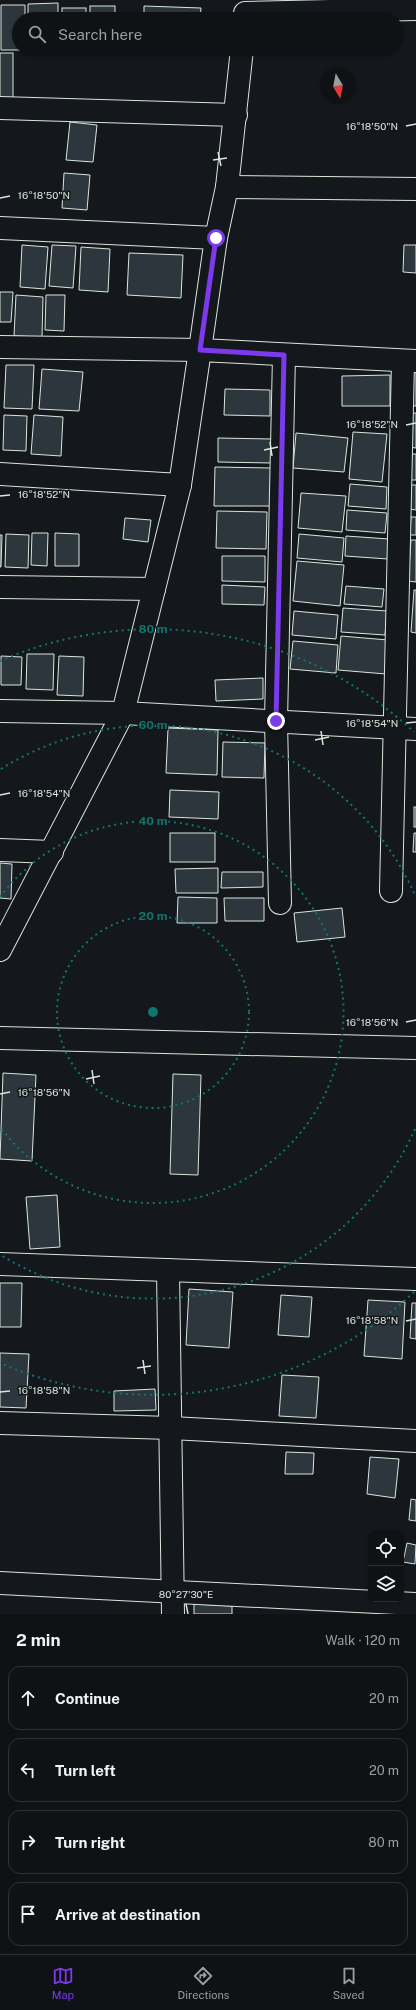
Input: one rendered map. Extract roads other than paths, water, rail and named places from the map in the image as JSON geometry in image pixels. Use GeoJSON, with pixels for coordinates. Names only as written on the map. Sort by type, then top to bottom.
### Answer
{"type":"FeatureCollection","features":[{"type":"Feature","properties":{"kind":"street"},"geometry":{"type":"LineString","coordinates":[[245,11],[416,9]]}},
{"type":"Feature","properties":{"kind":"street"},"geometry":{"type":"LineString","coordinates":[[0,950],[124,712],[180,485],[216,238],[226,187],[236,115],[241,56]]}},
{"type":"Feature","properties":{"kind":"street"},"geometry":{"type":"LineString","coordinates":[[0,108],[236,115]]}},
{"type":"Feature","properties":{"kind":"street"},"geometry":{"type":"LineString","coordinates":[[226,187],[416,189]]}},
{"type":"Feature","properties":{"kind":"street"},"geometry":{"type":"LineString","coordinates":[[0,228],[216,238]]}},
{"type":"Feature","properties":{"kind":"street"},"geometry":{"type":"LineString","coordinates":[[0,347],[200,350],[410,361],[394,727],[391,891]]}},
{"type":"Feature","properties":{"kind":"street"},"geometry":{"type":"LineString","coordinates":[[280,903],[276,721],[284,355]]}},
{"type":"Feature","properties":{"kind":"street"},"geometry":{"type":"LineString","coordinates":[[0,474],[180,485]]}},
{"type":"Feature","properties":{"kind":"street"},"geometry":{"type":"LineString","coordinates":[[0,587],[154,589]]}},
{"type":"Feature","properties":{"kind":"street"},"geometry":{"type":"LineString","coordinates":[[0,711],[124,712],[416,729]]}},
{"type":"Feature","properties":{"kind":"street"},"geometry":{"type":"LineString","coordinates":[[0,850],[52,852]]}},
{"type":"Feature","properties":{"kind":"street"},"geometry":{"type":"LineString","coordinates":[[0,1038],[416,1048]]}},
{"type":"Feature","properties":{"kind":"street"},"geometry":{"type":"LineString","coordinates":[[0,1264],[416,1279]]}},
{"type":"Feature","properties":{"kind":"street"},"geometry":{"type":"LineString","coordinates":[[168,1270],[174,1591],[173,1614]]}},
{"type":"Feature","properties":{"kind":"street"},"geometry":{"type":"LineString","coordinates":[[0,1423],[171,1428],[416,1441]]}},
{"type":"Feature","properties":{"kind":"street"},"geometry":{"type":"LineString","coordinates":[[0,1583],[416,1604]]}}]}
